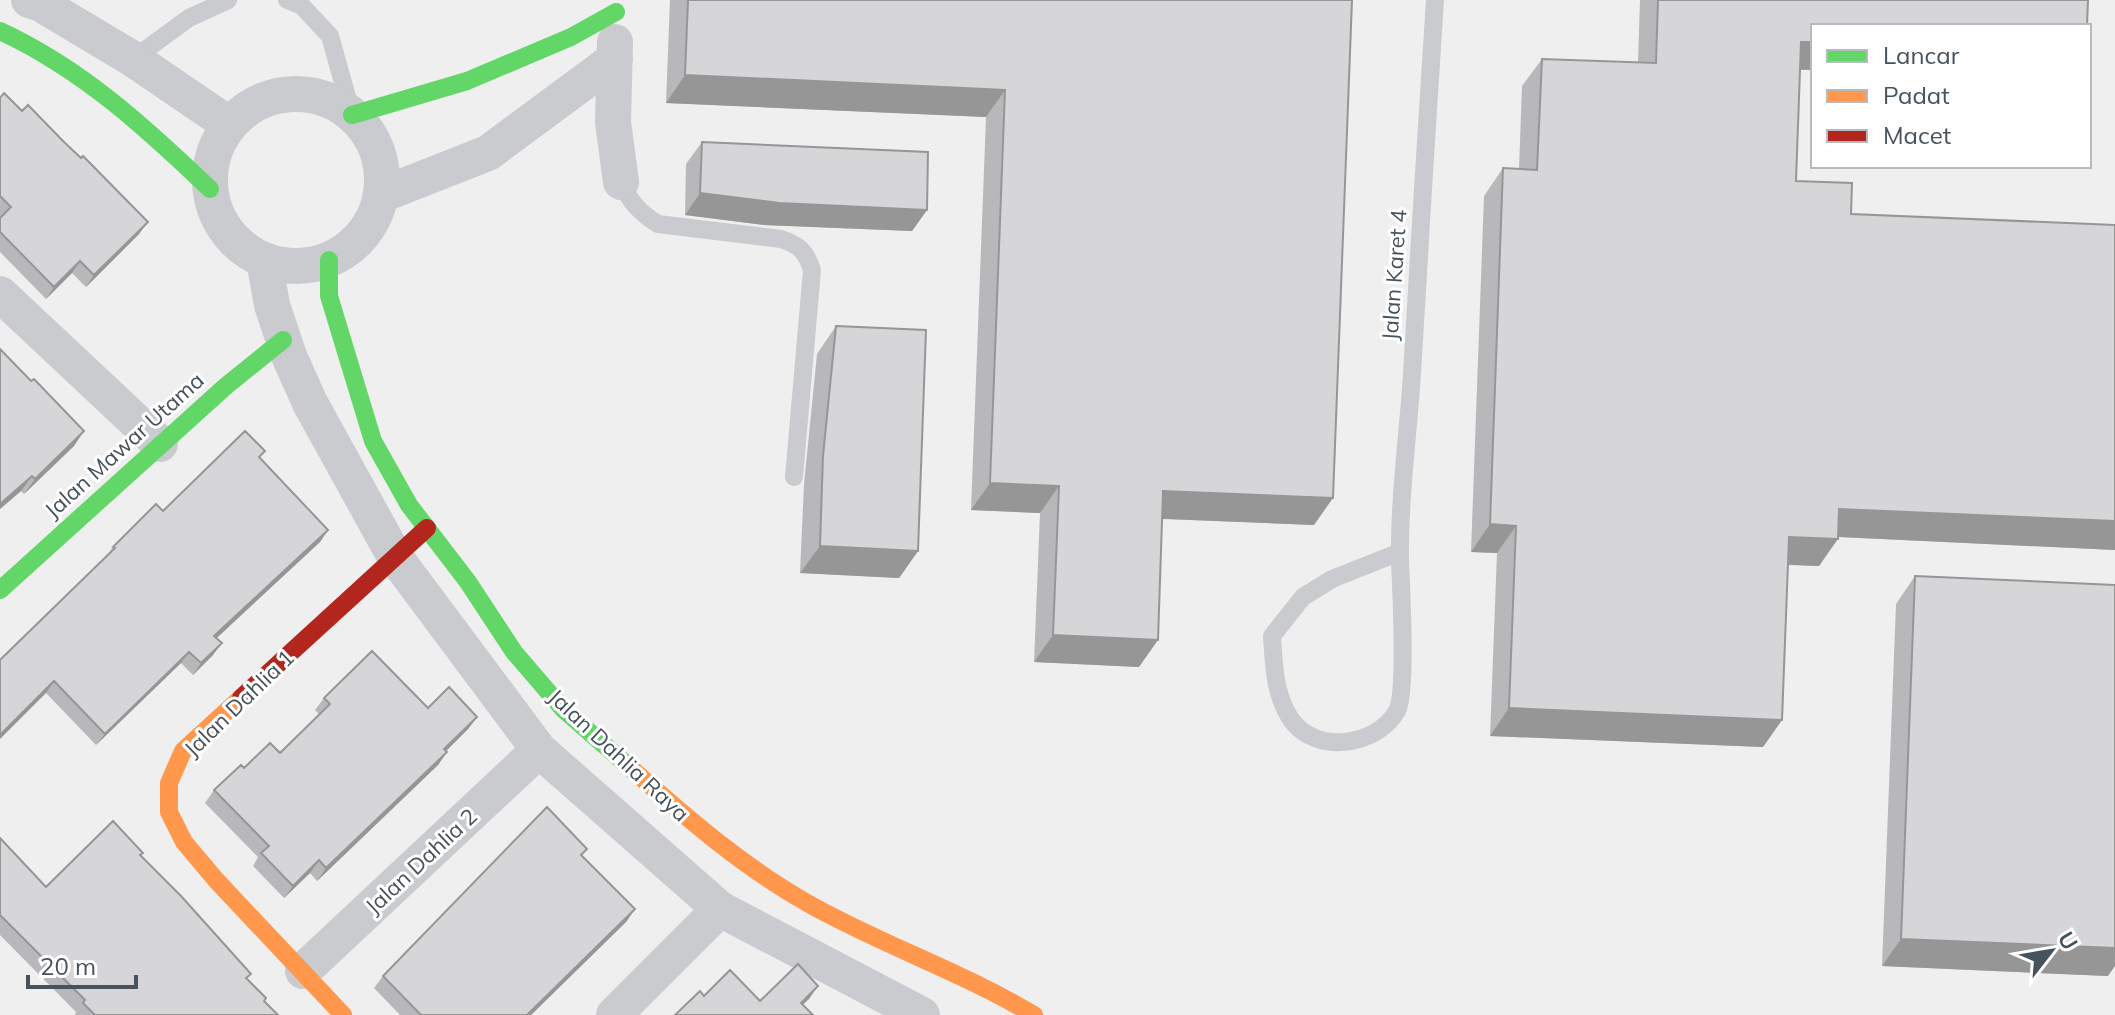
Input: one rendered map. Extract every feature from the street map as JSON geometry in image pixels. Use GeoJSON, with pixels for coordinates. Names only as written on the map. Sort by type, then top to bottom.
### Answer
{"type":"FeatureCollection","features":[{"type":"Feature","properties":{"kind":"street"},"geometry":{"type":"LineString","coordinates":[[29,0],[64,8],[230,125]]}},
{"type":"Feature","properties":{"kind":"street"},"geometry":{"type":"LineString","coordinates":[[352,115],[467,81],[571,37],[616,6]]}},
{"type":"Feature","properties":{"kind":"street"},"geometry":{"type":"LineString","coordinates":[[616,6],[613,122],[621,182]]}},
{"type":"Feature","properties":{"kind":"street"},"geometry":{"type":"LineString","coordinates":[[0,31],[59,61],[104,91],[210,189]]}},
{"type":"Feature","properties":{"kind":"street"},"geometry":{"type":"LineString","coordinates":[[381,195],[488,153],[615,59]]}},
{"type":"Feature","properties":{"kind":"street"},"geometry":{"type":"LineString","coordinates":[[288,94],[312,95],[333,102],[352,115],[368,132],[382,173],[381,195],[374,216],[363,234],[348,249],[329,260],[308,265],[286,266],[264,260],[244,248],[228,232],[216,212],[210,189],[211,167],[218,145],[230,125],[246,109],[266,99],[288,94]]}},
{"type":"Feature","properties":{"kind":"street","name":"Jalan Dahlia Raya"},"geometry":{"type":"LineString","coordinates":[[264,260],[272,305],[283,340],[310,403],[395,557],[539,750],[720,909],[922,1015]]}},
{"type":"Feature","properties":{"kind":"street","name":"Jalan Dahlia Raya"},"geometry":{"type":"LineString","coordinates":[[329,260],[329,296],[373,441],[409,505],[468,582],[514,652],[563,709],[708,837],[809,904],[994,1006],[1034,1015]]}},
{"type":"Feature","properties":{"kind":"street"},"geometry":{"type":"LineString","coordinates":[[0,294],[160,444]]}},
{"type":"Feature","properties":{"kind":"street","name":"Jalan Mawar Utama"},"geometry":{"type":"LineString","coordinates":[[0,590],[160,444],[283,340]]}},
{"type":"Feature","properties":{"kind":"street","name":"Jalan Dahlia 1"},"geometry":{"type":"LineString","coordinates":[[343,1015],[184,842],[169,812],[169,783],[183,751],[427,528]]}},
{"type":"Feature","properties":{"kind":"street","name":"Jalan Dahlia 2"},"geometry":{"type":"LineString","coordinates":[[303,971],[539,750]]}},
{"type":"Feature","properties":{"kind":"street"},"geometry":{"type":"LineString","coordinates":[[614,1015],[720,909]]}},
{"type":"Feature","properties":{"kind":"lane"},"geometry":{"type":"LineString","coordinates":[[133,59],[189,18],[228,0]]}},
{"type":"Feature","properties":{"kind":"lane"},"geometry":{"type":"LineString","coordinates":[[287,0],[302,6],[330,36],[352,115]]}},
{"type":"Feature","properties":{"kind":"lane","name":"Jalan Karet 4"},"geometry":{"type":"LineString","coordinates":[[1400,552],[1332,579],[1303,597],[1272,636],[1275,682],[1291,719],[1316,740],[1346,742],[1366,738],[1389,722],[1399,708],[1402,681],[1400,552],[1435,0]]}},
{"type":"Feature","properties":{"kind":"lane"},"geometry":{"type":"LineString","coordinates":[[621,182],[630,201],[644,216],[658,224],[686,230],[781,239],[806,252],[812,270],[794,477]]}},
{"type":"Feature","properties":{"kind":"building"},"geometry":{"type":"Polygon","coordinates":[[[688,0],[1352,0],[1333,498],[1163,491],[1158,640],[1053,635],[1059,486],[990,483],[1005,90],[685,75],[688,0]]]}},
{"type":"Feature","properties":{"kind":"building"},"geometry":{"type":"Polygon","coordinates":[[[1658,0],[2088,0],[2087,24],[1811,24],[1811,42],[1801,42],[1796,181],[1852,183],[1851,214],[2115,225],[2115,521],[1839,509],[1838,539],[1789,537],[1782,720],[1509,708],[1516,526],[1490,524],[1503,168],[1537,170],[1542,59],[1656,63],[1658,0]]]}},
{"type":"Feature","properties":{"kind":"building"},"geometry":{"type":"Polygon","coordinates":[[[4,93],[22,111],[28,105],[148,222],[94,275],[80,261],[54,287],[0,232],[0,218],[11,207],[0,196],[0,98],[4,93]]]}},
{"type":"Feature","properties":{"kind":"building"},"geometry":{"type":"Polygon","coordinates":[[[702,142],[928,152],[927,210],[779,203],[700,193],[702,142]]]}},
{"type":"Feature","properties":{"kind":"building"},"geometry":{"type":"Polygon","coordinates":[[[836,326],[926,330],[918,551],[820,546],[823,456],[836,326]]]}},
{"type":"Feature","properties":{"kind":"building"},"geometry":{"type":"Polygon","coordinates":[[[0,349],[84,431],[35,479],[32,476],[0,504],[0,349]]]}},
{"type":"Feature","properties":{"kind":"building"},"geometry":{"type":"Polygon","coordinates":[[[245,431],[265,451],[259,457],[328,530],[214,636],[222,643],[201,663],[189,652],[105,734],[54,681],[0,735],[0,660],[156,504],[163,511],[245,431]]]}},
{"type":"Feature","properties":{"kind":"building"},"geometry":{"type":"Polygon","coordinates":[[[1915,576],[2115,585],[2115,948],[1901,939],[1915,576]]]}},
{"type":"Feature","properties":{"kind":"building"},"geometry":{"type":"Polygon","coordinates":[[[372,651],[428,708],[449,687],[477,717],[444,749],[447,752],[326,868],[319,860],[293,886],[261,853],[269,846],[214,790],[241,765],[244,768],[270,743],[280,753],[330,704],[324,698],[372,651]]]}},
{"type":"Feature","properties":{"kind":"building"},"geometry":{"type":"Polygon","coordinates":[[[547,807],[587,849],[581,855],[635,909],[527,1015],[421,1015],[383,976],[547,807]]]}},
{"type":"Feature","properties":{"kind":"building"},"geometry":{"type":"Polygon","coordinates":[[[113,821],[143,853],[140,855],[251,974],[246,978],[278,1015],[95,1015],[83,1003],[85,1000],[0,915],[0,838],[46,887],[113,821]]]}},
{"type":"Feature","properties":{"kind":"building"},"geometry":{"type":"Polygon","coordinates":[[[798,964],[818,986],[801,1003],[813,1015],[675,1015],[700,991],[704,996],[730,970],[760,1001],[798,964]]]}},
{"type":"Feature","properties":{"kind":"traffic: fast"},"geometry":{"type":"LineString","coordinates":[[352,115],[467,81],[571,37],[616,12]]}},
{"type":"Feature","properties":{"kind":"traffic: fast"},"geometry":{"type":"LineString","coordinates":[[0,31],[85,81],[137,122],[210,189]]}},
{"type":"Feature","properties":{"kind":"traffic: fast"},"geometry":{"type":"LineString","coordinates":[[329,260],[329,296],[373,441],[409,505],[468,582],[514,652],[563,709],[634,771]]}},
{"type":"Feature","properties":{"kind":"traffic: fast"},"geometry":{"type":"LineString","coordinates":[[0,590],[226,386],[283,340]]}},
{"type":"Feature","properties":{"kind":"traffic: slow"},"geometry":{"type":"LineString","coordinates":[[241,698],[183,751],[169,783],[169,812],[184,842],[216,880],[343,1015]]}},
{"type":"Feature","properties":{"kind":"traffic: slow"},"geometry":{"type":"LineString","coordinates":[[634,771],[718,842],[785,890],[837,919],[979,985],[1034,1015]]}},
{"type":"Feature","properties":{"kind":"traffic: jam"},"geometry":{"type":"LineString","coordinates":[[241,698],[427,528]]}}]}
